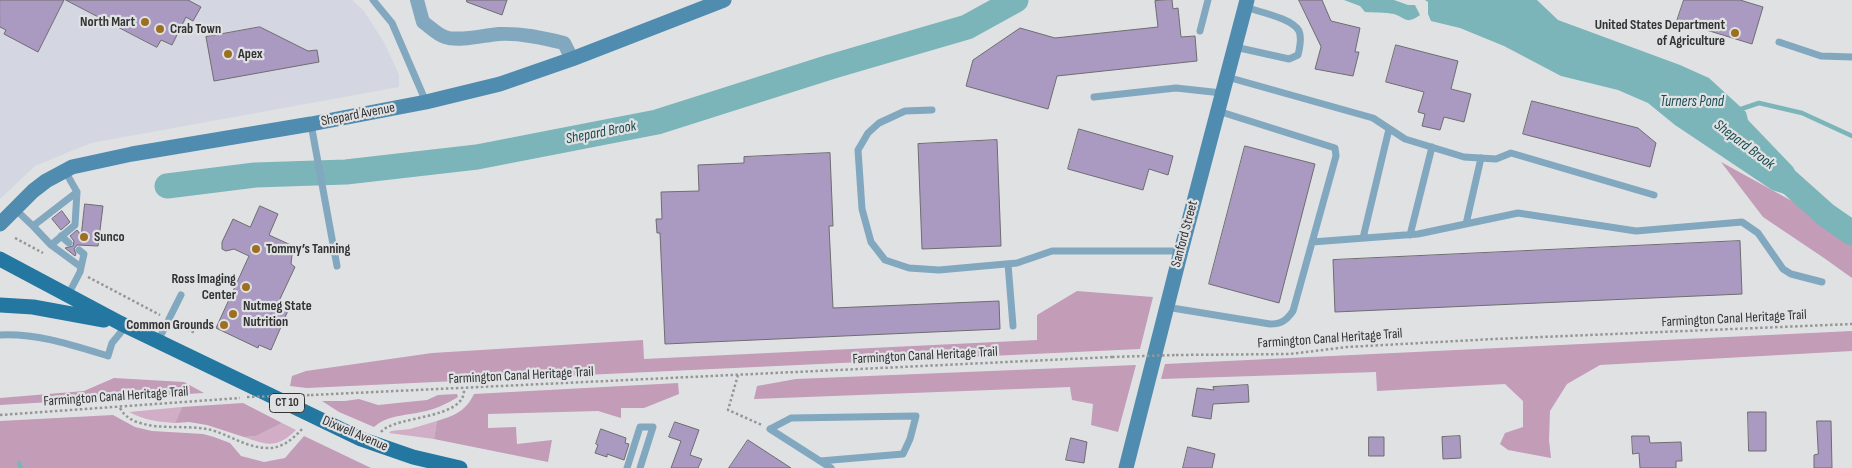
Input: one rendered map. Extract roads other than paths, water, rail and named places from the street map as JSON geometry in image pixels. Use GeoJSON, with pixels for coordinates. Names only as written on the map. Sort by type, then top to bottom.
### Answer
{"type":"FeatureCollection","features":[{"type":"Feature","properties":{"kind":"main road","name":"Shepard Avenue"},"geometry":{"type":"LineString","coordinates":[[0,224],[46,181],[65,170],[132,154],[311,124],[426,102],[500,84],[572,59],[724,0]]}},
{"type":"Feature","properties":{"kind":"main road","name":"Sanford Street"},"geometry":{"type":"LineString","coordinates":[[1126,468],[1180,251],[1246,4]]}},
{"type":"Feature","properties":{"kind":"main road","name":"Dixwell Avenue"},"geometry":{"type":"LineString","coordinates":[[0,259],[123,324],[361,439],[413,457],[460,468]]}},
{"type":"Feature","properties":{"kind":"main road","name":"Dixwell Avenue"},"geometry":{"type":"LineString","coordinates":[[0,305],[33,307],[123,324]]}},
{"type":"Feature","properties":{"kind":"street"},"geometry":{"type":"LineString","coordinates":[[417,0],[423,22],[446,37],[476,38],[500,34],[524,35],[547,39],[564,43],[572,59]]}},
{"type":"Feature","properties":{"kind":"lane"},"geometry":{"type":"LineString","coordinates":[[373,0],[392,23],[426,102]]}},
{"type":"Feature","properties":{"kind":"lane"},"geometry":{"type":"LineString","coordinates":[[1200,31],[1208,0]]}},
{"type":"Feature","properties":{"kind":"lane"},"geometry":{"type":"LineString","coordinates":[[1234,46],[1290,59],[1298,55],[1301,43],[1299,31],[1290,22],[1246,4]]}},
{"type":"Feature","properties":{"kind":"lane"},"geometry":{"type":"LineString","coordinates":[[1779,42],[1820,56],[1852,57]]}},
{"type":"Feature","properties":{"kind":"lane"},"geometry":{"type":"LineString","coordinates":[[1226,77],[1373,118],[1404,139],[1464,157],[1496,159],[1511,153],[1654,195]]}},
{"type":"Feature","properties":{"kind":"lane"},"geometry":{"type":"LineString","coordinates":[[1094,97],[1176,88],[1222,93]]}},
{"type":"Feature","properties":{"kind":"lane"},"geometry":{"type":"LineString","coordinates":[[932,110],[905,111],[879,123],[868,133],[858,150],[862,209],[871,242],[884,260],[909,268],[939,270],[1017,263],[1052,251],[1180,251]]}},
{"type":"Feature","properties":{"kind":"lane"},"geometry":{"type":"LineString","coordinates":[[1166,307],[1270,324],[1281,324],[1293,311],[1336,156],[1335,148],[1217,111]]}},
{"type":"Feature","properties":{"kind":"lane"},"geometry":{"type":"LineString","coordinates":[[311,124],[338,266]]}},
{"type":"Feature","properties":{"kind":"lane"},"geometry":{"type":"LineString","coordinates":[[1363,238],[1389,129]]}},
{"type":"Feature","properties":{"kind":"lane"},"geometry":{"type":"LineString","coordinates":[[1410,235],[1432,147]]}},
{"type":"Feature","properties":{"kind":"lane"},"geometry":{"type":"LineString","coordinates":[[1466,224],[1481,158]]}},
{"type":"Feature","properties":{"kind":"lane"},"geometry":{"type":"LineString","coordinates":[[51,245],[75,225],[77,192],[65,170]]}},
{"type":"Feature","properties":{"kind":"lane"},"geometry":{"type":"LineString","coordinates":[[32,226],[77,192]]}},
{"type":"Feature","properties":{"kind":"lane"},"geometry":{"type":"LineString","coordinates":[[15,208],[51,245],[80,270]]}},
{"type":"Feature","properties":{"kind":"lane"},"geometry":{"type":"LineString","coordinates":[[1312,242],[1410,235],[1518,213],[1636,231],[1742,222],[1758,233],[1783,269],[1791,274],[1822,282]]}},
{"type":"Feature","properties":{"kind":"lane"},"geometry":{"type":"LineString","coordinates":[[61,236],[69,243]]}},
{"type":"Feature","properties":{"kind":"lane"},"geometry":{"type":"LineString","coordinates":[[68,295],[80,270],[84,254],[79,250]]}},
{"type":"Feature","properties":{"kind":"lane"},"geometry":{"type":"LineString","coordinates":[[1008,264],[1013,326]]}},
{"type":"Feature","properties":{"kind":"lane"},"geometry":{"type":"LineString","coordinates":[[158,341],[181,296]]}},
{"type":"Feature","properties":{"kind":"lane"},"geometry":{"type":"LineString","coordinates":[[0,335],[24,334],[108,356],[112,343],[123,324]]}},
{"type":"Feature","properties":{"kind":"lane"},"geometry":{"type":"LineString","coordinates":[[820,461],[903,454],[910,439],[916,416],[791,418],[770,428],[820,461],[831,468]]}},
{"type":"Feature","properties":{"kind":"lane"},"geometry":{"type":"LineString","coordinates":[[626,468],[640,427],[653,427],[640,468]]}},
{"type":"Feature","properties":{"kind":"water"},"geometry":{"type":"Polygon","coordinates":[[[1344,0],[1394,0],[1408,5],[1415,5],[1420,15],[1412,20],[1406,20],[1394,14],[1365,12],[1360,6],[1344,0]]]}},
{"type":"Feature","properties":{"kind":"water","name":"Turners Pond"},"geometry":{"type":"Polygon","coordinates":[[[1425,0],[1537,0],[1558,20],[1680,65],[1709,78],[1746,112],[1748,120],[1793,167],[1813,203],[1772,190],[1675,125],[1648,103],[1618,90],[1561,76],[1504,46],[1460,28],[1431,21],[1428,14],[1428,2],[1425,0]]]}},
{"type":"Feature","properties":{"kind":"waterway","name":"Shepard Brook"},"geometry":{"type":"LineString","coordinates":[[167,186],[255,175],[346,172],[477,157],[657,122],[830,67],[967,27],[1016,0]]}},
{"type":"Feature","properties":{"kind":"waterway"},"geometry":{"type":"LineString","coordinates":[[1738,110],[1759,103],[1802,113],[1852,136]]}},
{"type":"Feature","properties":{"kind":"waterway","name":"Shepard Brook"},"geometry":{"type":"LineString","coordinates":[[1788,181],[1826,215],[1852,233]]}},
{"type":"Feature","properties":{"kind":"waterway","name":"Shepard Brook"},"geometry":{"type":"LineString","coordinates":[[19,463],[21,468]]}},
{"type":"Feature","properties":{"kind":"place","name":"North Mart"},"geometry":{"type":"Point","coordinates":[145,22]}},
{"type":"Feature","properties":{"kind":"place","name":"Crab Town"},"geometry":{"type":"Point","coordinates":[160,29]}},
{"type":"Feature","properties":{"kind":"place","name":"United States Department of Agriculture"},"geometry":{"type":"Point","coordinates":[1735,33]}},
{"type":"Feature","properties":{"kind":"place","name":"Apex"},"geometry":{"type":"Point","coordinates":[228,54]}},
{"type":"Feature","properties":{"kind":"place","name":"Sunco"},"geometry":{"type":"Point","coordinates":[84,237]}},
{"type":"Feature","properties":{"kind":"place","name":"Tommy’s Tanning"},"geometry":{"type":"Point","coordinates":[256,249]}},
{"type":"Feature","properties":{"kind":"place","name":"Ross Imaging Center"},"geometry":{"type":"Point","coordinates":[246,287]}},
{"type":"Feature","properties":{"kind":"place","name":"Nutmeg State Nutrition"},"geometry":{"type":"Point","coordinates":[233,314]}},
{"type":"Feature","properties":{"kind":"place","name":"Common Grounds"},"geometry":{"type":"Point","coordinates":[224,325]}}]}
